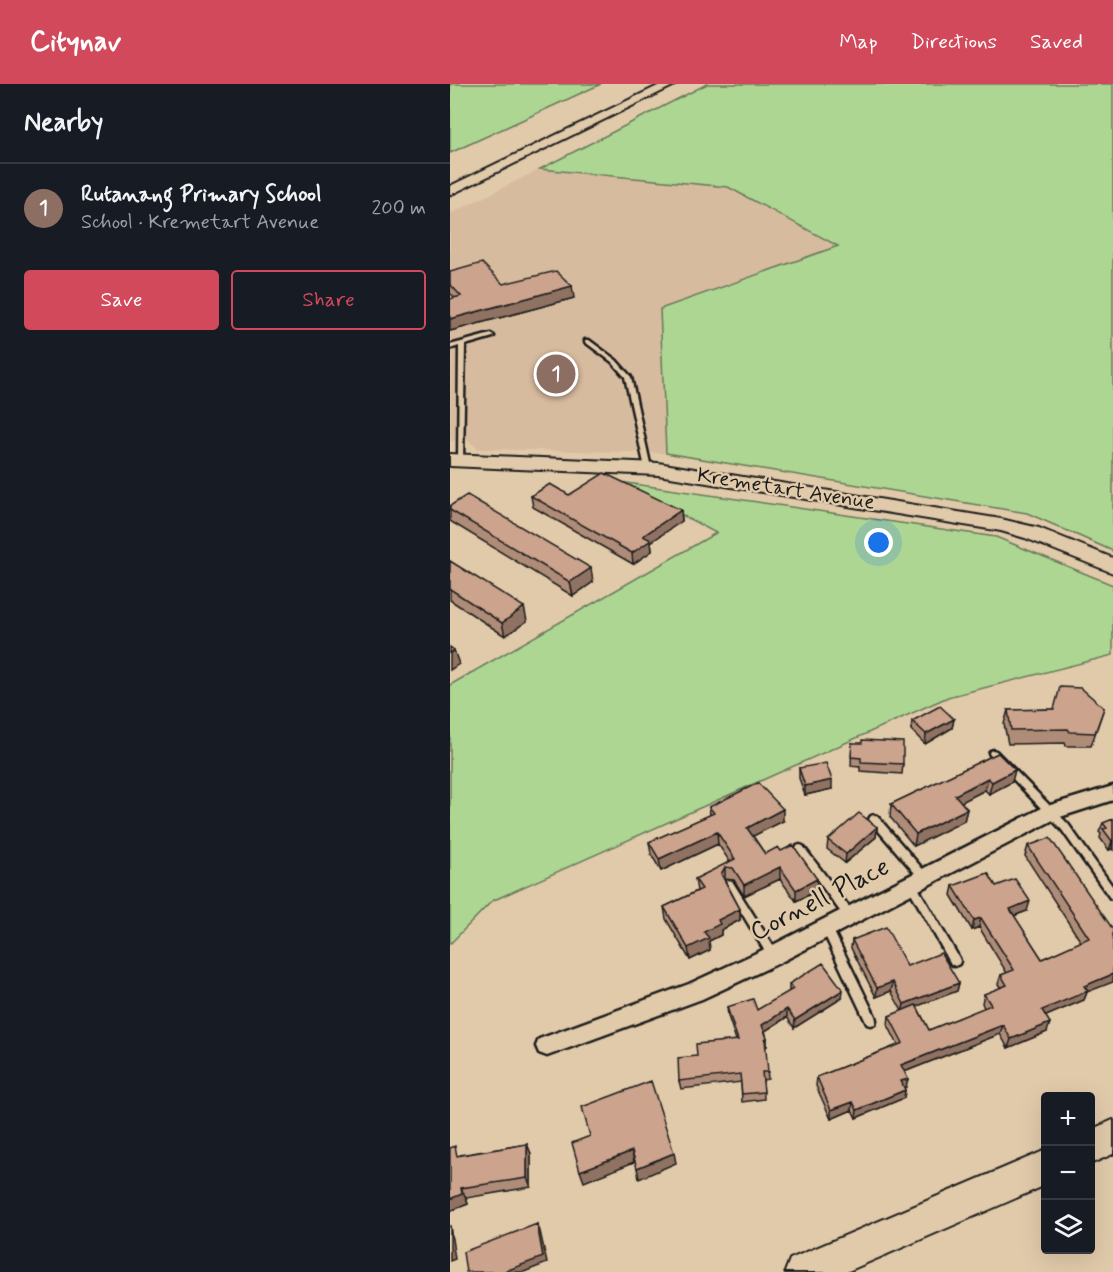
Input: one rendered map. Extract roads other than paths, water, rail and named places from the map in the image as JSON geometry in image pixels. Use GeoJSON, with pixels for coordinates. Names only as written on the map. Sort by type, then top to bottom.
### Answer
{"type":"FeatureCollection","features":[{"type":"Feature","properties":{"kind":"main road"},"geometry":{"type":"LineString","coordinates":[[450,191],[671,84]]}},
{"type":"Feature","properties":{"kind":"main road","name":"Kremetart Avenue"},"geometry":{"type":"LineString","coordinates":[[455,460],[648,468],[1001,525],[1032,532],[1113,566]]}},
{"type":"Feature","properties":{"kind":"main road"},"geometry":{"type":"LineString","coordinates":[[1092,1146],[1113,1137]]}},
{"type":"Feature","properties":{"kind":"main road"},"geometry":{"type":"LineString","coordinates":[[802,1272],[1041,1169]]}},
{"type":"Feature","properties":{"kind":"street","name":"Cornell Place"},"geometry":{"type":"LineString","coordinates":[[547,1046],[695,992],[774,955],[1050,812],[1113,793]]}},
{"type":"Feature","properties":{"kind":"lane"},"geometry":{"type":"LineString","coordinates":[[450,346],[491,336]]}},
{"type":"Feature","properties":{"kind":"lane"},"geometry":{"type":"LineString","coordinates":[[587,341],[614,361],[628,377],[648,468]]}},
{"type":"Feature","properties":{"kind":"lane"},"geometry":{"type":"LineString","coordinates":[[455,460],[462,343]]}},
{"type":"Feature","properties":{"kind":"lane"},"geometry":{"type":"LineString","coordinates":[[993,753],[1065,827],[1113,895]]}},
{"type":"Feature","properties":{"kind":"lane"},"geometry":{"type":"LineString","coordinates":[[874,819],[917,880],[955,961]]}},
{"type":"Feature","properties":{"kind":"lane"},"geometry":{"type":"LineString","coordinates":[[800,849],[849,915]]}},
{"type":"Feature","properties":{"kind":"lane"},"geometry":{"type":"LineString","coordinates":[[729,884],[774,955]]}},
{"type":"Feature","properties":{"kind":"lane"},"geometry":{"type":"LineString","coordinates":[[826,927],[872,1020]]}},
{"type":"Feature","properties":{"kind":"place","name":"Rutanang Primary School"},"geometry":{"type":"Point","coordinates":[556,374]}}]}
